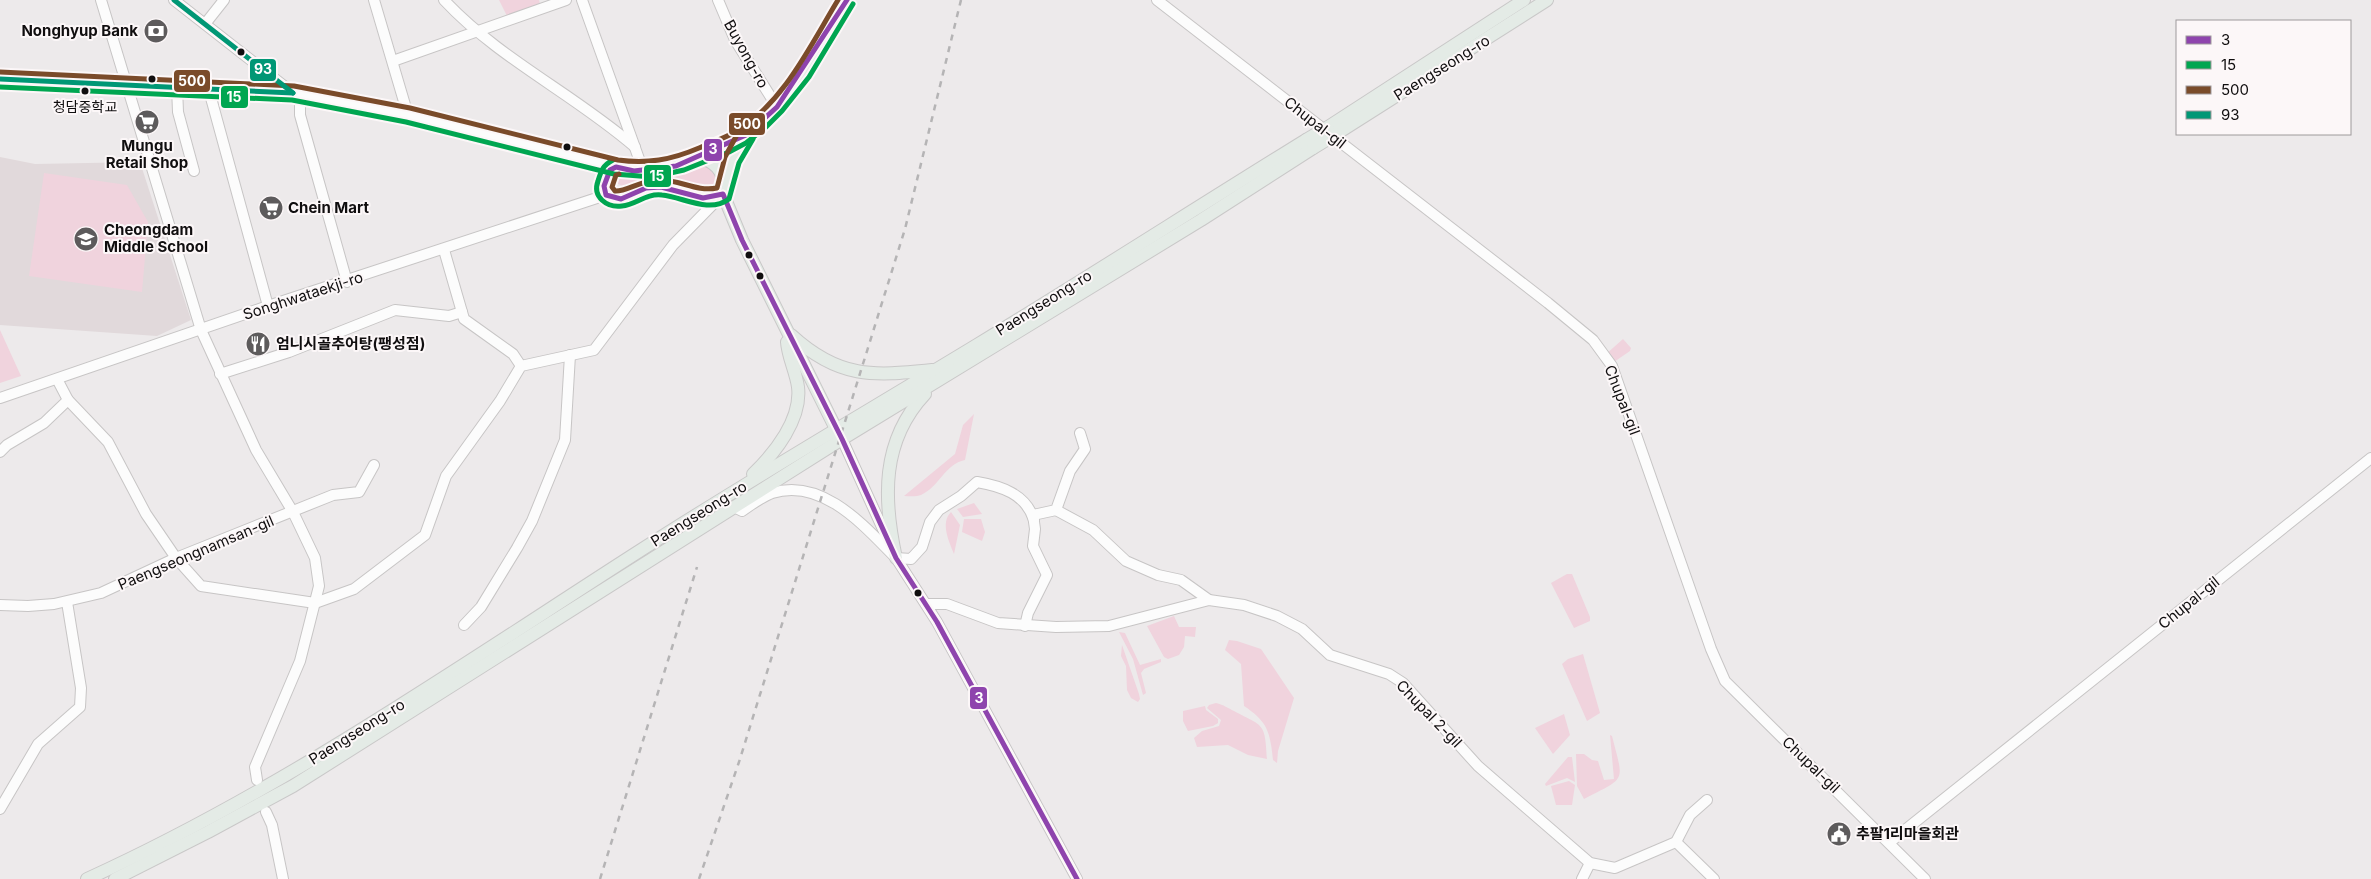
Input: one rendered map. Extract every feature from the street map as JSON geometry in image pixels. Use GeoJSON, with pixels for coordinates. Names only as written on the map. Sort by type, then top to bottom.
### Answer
{"type":"FeatureCollection","features":[{"type":"Feature","properties":{"kind":"main road"},"geometry":{"type":"LineString","coordinates":[[606,195],[604,186],[610,170],[616,167],[634,171],[676,166],[746,135],[777,107],[811,58],[847,0]]}},
{"type":"Feature","properties":{"kind":"main road","name":"Paengseong-ro"},"geometry":{"type":"LineString","coordinates":[[1332,131],[1524,0]]}},
{"type":"Feature","properties":{"kind":"main road","name":"Paengseong-ro"},"geometry":{"type":"LineString","coordinates":[[1332,131],[1547,0]]}},
{"type":"Feature","properties":{"kind":"main road"},"geometry":{"type":"LineString","coordinates":[[1310,144],[1332,131]]}},
{"type":"Feature","properties":{"kind":"main road"},"geometry":{"type":"LineString","coordinates":[[723,194],[732,160],[746,135]]}},
{"type":"Feature","properties":{"kind":"main road","name":"Paengseong-ro"},"geometry":{"type":"LineString","coordinates":[[115,879],[293,786],[734,507],[936,370],[1310,144]]}},
{"type":"Feature","properties":{"kind":"main road","name":"Paengseong-ro"},"geometry":{"type":"LineString","coordinates":[[87,879],[202,822],[288,775],[480,656],[722,500],[839,434],[936,383],[1310,144]]}},
{"type":"Feature","properties":{"kind":"main road"},"geometry":{"type":"LineString","coordinates":[[697,157],[714,163],[721,171],[724,185],[723,194],[742,240],[839,434]]}},
{"type":"Feature","properties":{"kind":"main road","name":"Songhwataekji-ro"},"geometry":{"type":"LineString","coordinates":[[606,195],[620,199],[646,188],[660,187],[682,191],[703,198],[723,194]]}},
{"type":"Feature","properties":{"kind":"main road"},"geometry":{"type":"LineString","coordinates":[[786,329],[819,356],[852,371],[872,375],[936,370]]}},
{"type":"Feature","properties":{"kind":"main road"},"geometry":{"type":"LineString","coordinates":[[722,500],[764,463],[779,444],[794,415],[798,399],[798,385],[787,345],[786,329]]}},
{"type":"Feature","properties":{"kind":"main road"},"geometry":{"type":"LineString","coordinates":[[896,558],[887,502],[890,460],[903,423],[936,383]]}},
{"type":"Feature","properties":{"kind":"street"},"geometry":{"type":"LineString","coordinates":[[101,0],[200,330],[256,450],[293,512],[315,558],[318,586],[300,661],[255,767],[257,780]]}},
{"type":"Feature","properties":{"kind":"street"},"geometry":{"type":"LineString","coordinates":[[174,0],[300,100],[300,115],[347,282]]}},
{"type":"Feature","properties":{"kind":"street"},"geometry":{"type":"LineString","coordinates":[[205,24],[224,0]]}},
{"type":"Feature","properties":{"kind":"street"},"geometry":{"type":"LineString","coordinates":[[374,0],[408,115]]}},
{"type":"Feature","properties":{"kind":"street"},"geometry":{"type":"LineString","coordinates":[[444,0],[475,31],[608,124],[635,147]]}},
{"type":"Feature","properties":{"kind":"street"},"geometry":{"type":"LineString","coordinates":[[393,62],[475,31],[566,0]]}},
{"type":"Feature","properties":{"kind":"street"},"geometry":{"type":"LineString","coordinates":[[582,0],[643,170]]}},
{"type":"Feature","properties":{"kind":"street","name":"Buyong-ro"},"geometry":{"type":"LineString","coordinates":[[718,0],[735,40],[777,107]]}},
{"type":"Feature","properties":{"kind":"street","name":"Chupal-gil"},"geometry":{"type":"LineString","coordinates":[[1156,0],[1548,302],[1593,340],[1612,366],[1711,649],[1725,681],[1890,842],[1925,879]]}},
{"type":"Feature","properties":{"kind":"street"},"geometry":{"type":"LineString","coordinates":[[0,79],[126,83],[293,93],[408,115],[616,167]]}},
{"type":"Feature","properties":{"kind":"street"},"geometry":{"type":"LineString","coordinates":[[177,86],[178,112],[194,171]]}},
{"type":"Feature","properties":{"kind":"street"},"geometry":{"type":"LineString","coordinates":[[208,87],[268,306]]}},
{"type":"Feature","properties":{"kind":"street"},"geometry":{"type":"LineString","coordinates":[[57,379],[68,400],[108,442],[146,514],[176,558],[201,586],[315,602],[354,589],[426,535],[446,476],[500,401],[521,366],[594,350],[673,245],[723,194]]}},
{"type":"Feature","properties":{"kind":"street","name":"Songhwataekji-ro"},"geometry":{"type":"LineString","coordinates":[[0,398],[268,306],[347,282],[606,195]]}},
{"type":"Feature","properties":{"kind":"street"},"geometry":{"type":"LineString","coordinates":[[444,250],[464,319],[513,354],[521,366]]}},
{"type":"Feature","properties":{"kind":"street"},"geometry":{"type":"LineString","coordinates":[[220,374],[289,352],[395,310],[448,316],[462,312]]}},
{"type":"Feature","properties":{"kind":"street"},"geometry":{"type":"LineString","coordinates":[[464,625],[482,607],[532,521],[565,440],[570,355]]}},
{"type":"Feature","properties":{"kind":"street"},"geometry":{"type":"LineString","coordinates":[[0,452],[44,423],[68,400]]}},
{"type":"Feature","properties":{"kind":"street"},"geometry":{"type":"LineString","coordinates":[[1056,510],[1070,471],[1085,449],[1080,433]]}},
{"type":"Feature","properties":{"kind":"street"},"geometry":{"type":"LineString","coordinates":[[839,434],[896,558],[926,604],[1076,879]]}},
{"type":"Feature","properties":{"kind":"street","name":"Chupal-gil"},"geometry":{"type":"LineString","coordinates":[[1890,842],[2371,458]]}},
{"type":"Feature","properties":{"kind":"street","name":"Paengseongnamsan-gil"},"geometry":{"type":"LineString","coordinates":[[0,605],[28,606],[67,602],[101,594],[176,558],[293,512],[333,494],[359,492],[374,465]]}},
{"type":"Feature","properties":{"kind":"street"},"geometry":{"type":"LineString","coordinates":[[734,507],[742,511],[765,496],[781,491],[812,493],[844,510],[869,530],[896,558],[911,559],[922,547],[930,522],[940,510],[961,496],[977,482],[997,485],[1022,500],[1031,510],[1034,520]]}},
{"type":"Feature","properties":{"kind":"street"},"geometry":{"type":"LineString","coordinates":[[1025,626],[1035,597],[1047,575],[1033,546],[1035,529],[1033,515],[1056,510],[1093,530],[1126,560],[1158,575],[1181,580],[1209,600]]}},
{"type":"Feature","properties":{"kind":"street","name":"Chupal 2-gil"},"geometry":{"type":"LineString","coordinates":[[926,604],[946,604],[998,623],[1025,626],[1109,626],[1209,600],[1244,605],[1277,616],[1302,629],[1330,655],[1389,674],[1403,683],[1478,766],[1590,863],[1615,868],[1676,842]]}},
{"type":"Feature","properties":{"kind":"street"},"geometry":{"type":"LineString","coordinates":[[0,810],[38,744],[80,707],[81,688],[67,602]]}},
{"type":"Feature","properties":{"kind":"street"},"geometry":{"type":"LineString","coordinates":[[1707,800],[1690,815],[1676,842],[1714,879]]}},
{"type":"Feature","properties":{"kind":"street"},"geometry":{"type":"LineString","coordinates":[[266,812],[272,825],[283,879]]}},
{"type":"Feature","properties":{"kind":"street"},"geometry":{"type":"LineString","coordinates":[[1582,879],[1590,863]]}},
{"type":"Feature","properties":{"kind":"shaded area"},"geometry":{"type":"Polygon","coordinates":[[[499,0],[539,0],[540,4],[507,16],[499,0]]]}},
{"type":"Feature","properties":{"kind":"shaded area","name":"Cheongdam Middle School"},"geometry":{"type":"Polygon","coordinates":[[[0,157],[35,164],[140,162],[191,320],[157,336],[0,325],[0,157]]]}},
{"type":"Feature","properties":{"kind":"shaded area"},"geometry":{"type":"Polygon","coordinates":[[[701,164],[709,164],[719,177],[715,185],[706,190],[684,183],[665,181],[652,180],[622,186],[617,183],[617,179],[621,175],[669,174],[701,164]]]}},
{"type":"Feature","properties":{"kind":"shaded area"},"geometry":{"type":"Polygon","coordinates":[[[44,173],[127,185],[148,222],[142,292],[29,276],[44,173]]]}},
{"type":"Feature","properties":{"kind":"shaded area"},"geometry":{"type":"Polygon","coordinates":[[[0,330],[21,376],[0,383],[0,330]]]}},
{"type":"Feature","properties":{"kind":"shaded area"},"geometry":{"type":"Polygon","coordinates":[[[1623,339],[1631,348],[1630,351],[1611,364],[1605,355],[1623,339]]]}},
{"type":"Feature","properties":{"kind":"shaded area"},"geometry":{"type":"Polygon","coordinates":[[[974,414],[965,460],[952,466],[933,487],[919,496],[904,496],[955,454],[963,425],[974,414]]]}},
{"type":"Feature","properties":{"kind":"shaded area"},"geometry":{"type":"Polygon","coordinates":[[[974,503],[982,514],[963,517],[957,509],[974,503]]]}},
{"type":"Feature","properties":{"kind":"shaded area"},"geometry":{"type":"Polygon","coordinates":[[[951,512],[960,525],[954,554],[946,527],[946,521],[951,512]]]}},
{"type":"Feature","properties":{"kind":"shaded area"},"geometry":{"type":"Polygon","coordinates":[[[964,519],[981,519],[985,532],[982,541],[962,532],[964,519]]]}},
{"type":"Feature","properties":{"kind":"shaded area"},"geometry":{"type":"Polygon","coordinates":[[[1567,574],[1572,574],[1590,617],[1590,621],[1574,628],[1551,583],[1567,574]]]}},
{"type":"Feature","properties":{"kind":"shaded area"},"geometry":{"type":"Polygon","coordinates":[[[1174,616],[1179,627],[1196,627],[1195,637],[1185,636],[1184,647],[1179,655],[1168,659],[1164,657],[1147,626],[1174,616]]]}},
{"type":"Feature","properties":{"kind":"shaded area"},"geometry":{"type":"Polygon","coordinates":[[[1119,632],[1125,633],[1140,665],[1161,659],[1161,662],[1144,669],[1141,673],[1146,693],[1143,695],[1133,659],[1119,632]]]}},
{"type":"Feature","properties":{"kind":"shaded area"},"geometry":{"type":"Polygon","coordinates":[[[1229,640],[1261,649],[1294,698],[1278,751],[1277,763],[1273,760],[1271,742],[1263,723],[1244,706],[1241,664],[1225,650],[1229,640]]]}},
{"type":"Feature","properties":{"kind":"shaded area"},"geometry":{"type":"Polygon","coordinates":[[[1122,645],[1139,694],[1140,699],[1138,702],[1131,698],[1127,690],[1126,666],[1121,656],[1122,645]]]}},
{"type":"Feature","properties":{"kind":"shaded area"},"geometry":{"type":"Polygon","coordinates":[[[1583,654],[1600,713],[1587,721],[1562,664],[1568,659],[1583,654]]]}},
{"type":"Feature","properties":{"kind":"shaded area"},"geometry":{"type":"Polygon","coordinates":[[[1216,703],[1252,720],[1261,727],[1264,732],[1267,759],[1248,755],[1228,745],[1197,747],[1194,738],[1202,731],[1219,726],[1221,720],[1207,708],[1209,705],[1216,703]]]}},
{"type":"Feature","properties":{"kind":"shaded area"},"geometry":{"type":"Polygon","coordinates":[[[1205,706],[1206,710],[1218,719],[1218,723],[1213,726],[1188,731],[1183,721],[1183,711],[1205,706]]]}},
{"type":"Feature","properties":{"kind":"shaded area"},"geometry":{"type":"Polygon","coordinates":[[[1564,714],[1570,735],[1553,754],[1535,728],[1564,714]]]}},
{"type":"Feature","properties":{"kind":"shaded area"},"geometry":{"type":"Polygon","coordinates":[[[1610,735],[1612,736],[1619,763],[1619,777],[1615,782],[1584,799],[1577,786],[1576,754],[1584,754],[1592,760],[1598,761],[1604,780],[1614,779],[1610,735]]]}},
{"type":"Feature","properties":{"kind":"shaded area"},"geometry":{"type":"Polygon","coordinates":[[[1568,757],[1572,757],[1575,782],[1567,778],[1546,786],[1545,784],[1568,757]]]}},
{"type":"Feature","properties":{"kind":"shaded area"},"geometry":{"type":"Polygon","coordinates":[[[1569,781],[1575,785],[1572,805],[1556,805],[1551,786],[1569,781]]]}},
{"type":"Feature","properties":{"kind":"railway"},"geometry":{"type":"LineString","coordinates":[[699,879],[739,762],[905,229],[961,0]]}},
{"type":"Feature","properties":{"kind":"railway"},"geometry":{"type":"LineString","coordinates":[[600,879],[697,567]]}},
{"type":"Feature","properties":{"kind":"transit line","name":"93"},"geometry":{"type":"LineString","coordinates":[[174,0],[293,93]]}},
{"type":"Feature","properties":{"kind":"transit line","name":"500"},"geometry":{"type":"LineString","coordinates":[[0,72],[294,86],[410,108],[618,160],[639,162],[679,156],[732,134],[754,119],[769,105],[795,72],[838,0]]}},
{"type":"Feature","properties":{"kind":"transit line","name":"3"},"geometry":{"type":"LineString","coordinates":[[847,0],[777,107],[746,135],[676,166],[634,171],[616,167],[610,170],[604,186],[606,195],[621,199],[646,188],[661,187],[703,198],[723,194],[742,240],[842,439],[896,558],[937,622],[1077,879]]}},
{"type":"Feature","properties":{"kind":"transit line","name":"15"},"geometry":{"type":"LineString","coordinates":[[0,87],[292,100],[406,122],[614,174],[652,177],[684,170],[729,152],[746,143],[766,127],[782,111],[809,77],[853,4]]}},
{"type":"Feature","properties":{"kind":"transit line","name":"93"},"geometry":{"type":"LineString","coordinates":[[0,79],[293,93]]}},
{"type":"Feature","properties":{"kind":"transit line","name":"500"},"geometry":{"type":"LineString","coordinates":[[619,174],[616,175],[612,187],[615,191],[654,180],[709,189],[717,188],[725,157],[739,131]]}},
{"type":"Feature","properties":{"kind":"transit line","name":"15"},"geometry":{"type":"LineString","coordinates":[[613,160],[603,169],[597,187],[599,196],[606,203],[616,206],[627,205],[646,197],[662,195],[705,205],[713,205],[729,199],[739,163],[753,139]]}},
{"type":"Feature","properties":{"kind":"place","name":"Nonghyup Bank"},"geometry":{"type":"Point","coordinates":[156,31]}},
{"type":"Feature","properties":{"kind":"place","name":"청담중학교"},"geometry":{"type":"Point","coordinates":[85,91]}},
{"type":"Feature","properties":{"kind":"place","name":"Mungu Retail Shop"},"geometry":{"type":"Point","coordinates":[147,122]}},
{"type":"Feature","properties":{"kind":"place","name":"Chein Mart"},"geometry":{"type":"Point","coordinates":[271,208]}},
{"type":"Feature","properties":{"kind":"place","name":"Cheongdam Middle School"},"geometry":{"type":"Point","coordinates":[86,239]}},
{"type":"Feature","properties":{"kind":"place","name":"엄니시골추어탕(팽성점)"},"geometry":{"type":"Point","coordinates":[258,344]}},
{"type":"Feature","properties":{"kind":"place","name":"추팔1리마을회관"},"geometry":{"type":"Point","coordinates":[1839,834]}}]}
